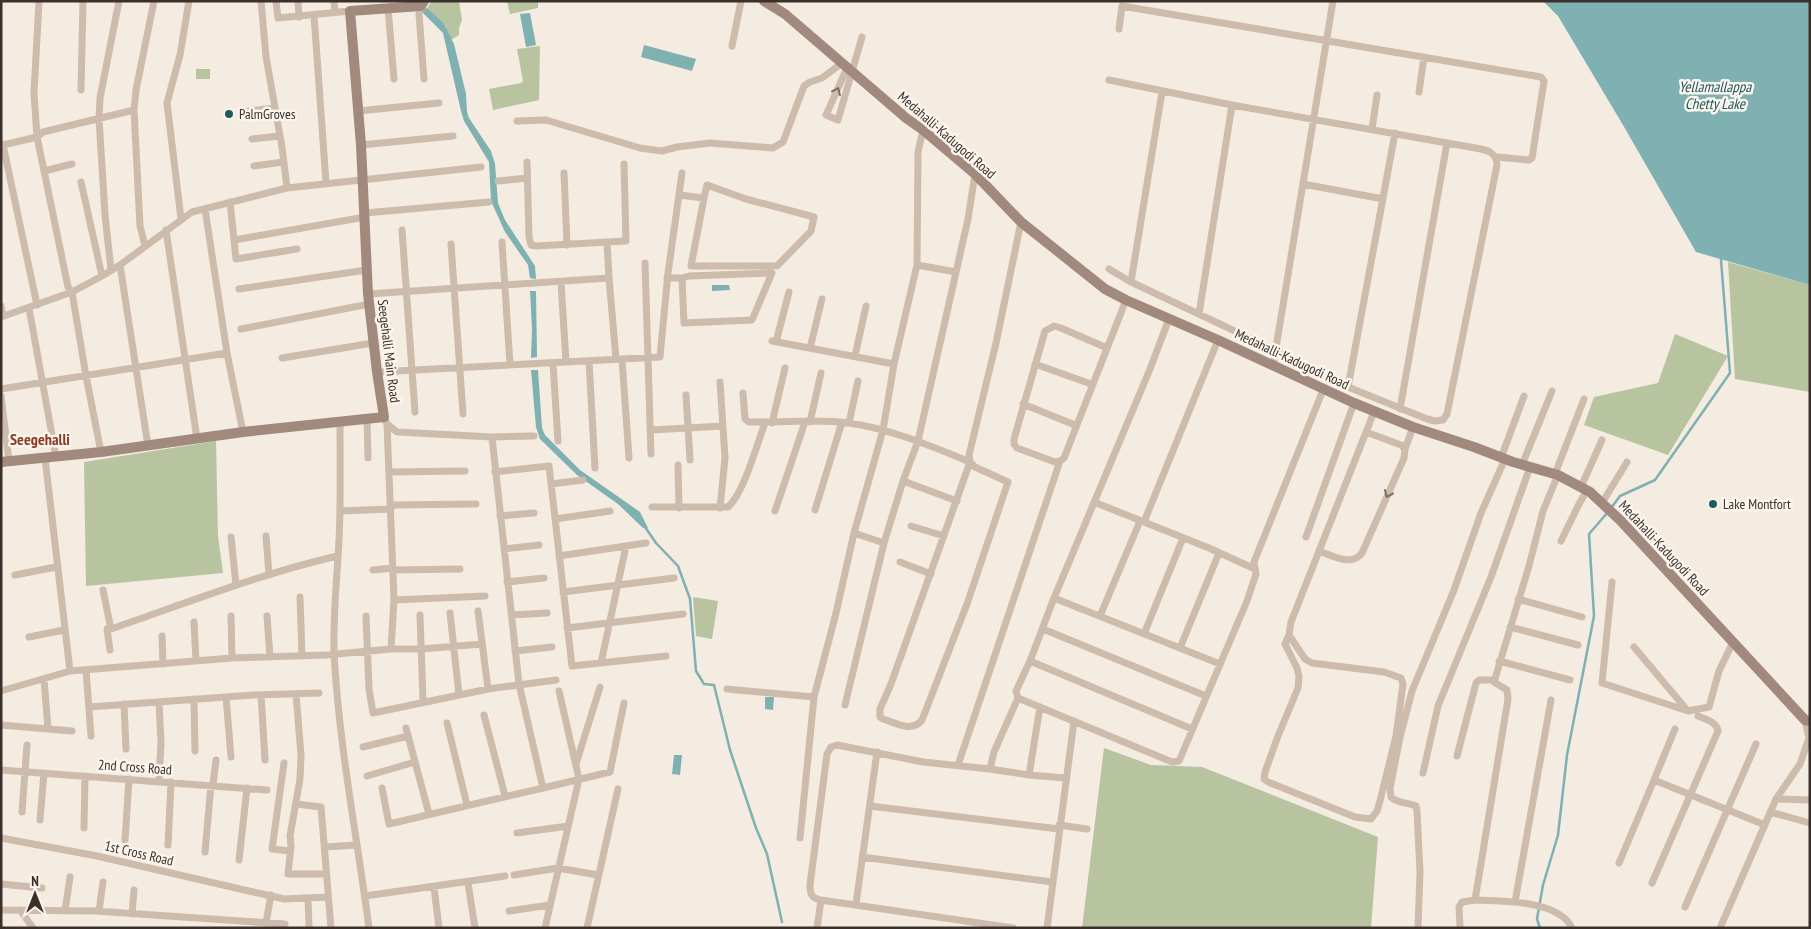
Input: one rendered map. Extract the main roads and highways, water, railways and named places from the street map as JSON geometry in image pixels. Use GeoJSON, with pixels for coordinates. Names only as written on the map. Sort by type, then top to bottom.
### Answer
{"type":"FeatureCollection","features":[{"type":"Feature","properties":{"kind":"water","name":"Yellamallappa Chetty Lake"},"geometry":{"type":"Polygon","coordinates":[[[1543,1],[1810,1],[1810,285],[1696,252],[1558,16],[1543,1]]]}},
{"type":"Feature","properties":{"kind":"water"},"geometry":{"type":"Polygon","coordinates":[[[427,8],[443,22],[454,44],[466,94],[469,118],[491,151],[495,164],[498,203],[505,220],[535,266],[536,279],[530,278],[528,265],[505,232],[491,201],[489,162],[464,121],[443,33],[423,13],[422,10],[427,8]]]}},
{"type":"Feature","properties":{"kind":"water"},"geometry":{"type":"Polygon","coordinates":[[[530,13],[536,45],[526,47],[520,14],[530,13]]]}},
{"type":"Feature","properties":{"kind":"water"},"geometry":{"type":"Polygon","coordinates":[[[644,45],[696,59],[692,71],[641,57],[644,45]]]}},
{"type":"Feature","properties":{"kind":"water"},"geometry":{"type":"Polygon","coordinates":[[[712,285],[729,285],[730,290],[712,291],[712,285]]]}},
{"type":"Feature","properties":{"kind":"water"},"geometry":{"type":"Polygon","coordinates":[[[530,291],[536,291],[537,357],[531,358],[532,329],[530,291]]]}},
{"type":"Feature","properties":{"kind":"water"},"geometry":{"type":"Polygon","coordinates":[[[531,370],[538,370],[542,428],[545,435],[580,470],[640,512],[648,528],[643,528],[618,504],[577,475],[540,439],[536,427],[531,370]]]}},
{"type":"Feature","properties":{"kind":"water"},"geometry":{"type":"Polygon","coordinates":[[[765,697],[774,697],[773,710],[765,709],[765,697]]]}},
{"type":"Feature","properties":{"kind":"water"},"geometry":{"type":"Polygon","coordinates":[[[674,755],[682,755],[680,775],[672,774],[674,755]]]}},
{"type":"Feature","properties":{"kind":"waterway"},"geometry":{"type":"LineString","coordinates":[[1611,508],[1620,496],[1655,480],[1730,373],[1721,260]]}},
{"type":"Feature","properties":{"kind":"waterway"},"geometry":{"type":"LineString","coordinates":[[1540,928],[1537,919],[1543,885],[1558,835],[1567,755],[1594,616],[1589,534],[1608,512]]}},
{"type":"Feature","properties":{"kind":"waterway"},"geometry":{"type":"LineString","coordinates":[[645,527],[656,543],[678,566],[690,599],[696,671],[704,684],[714,685],[730,750],[756,828],[767,854],[782,922]]}},
{"type":"Feature","properties":{"kind":"place","name":"PalmGroves"},"geometry":{"type":"Point","coordinates":[229,114]}},
{"type":"Feature","properties":{"kind":"place","name":"Lake Montfort"},"geometry":{"type":"Point","coordinates":[1713,504]}},
{"type":"Feature","properties":{"kind":"district","name":"Seegehalli"},"geometry":{"type":"Point","coordinates":[40,439]}}]}
